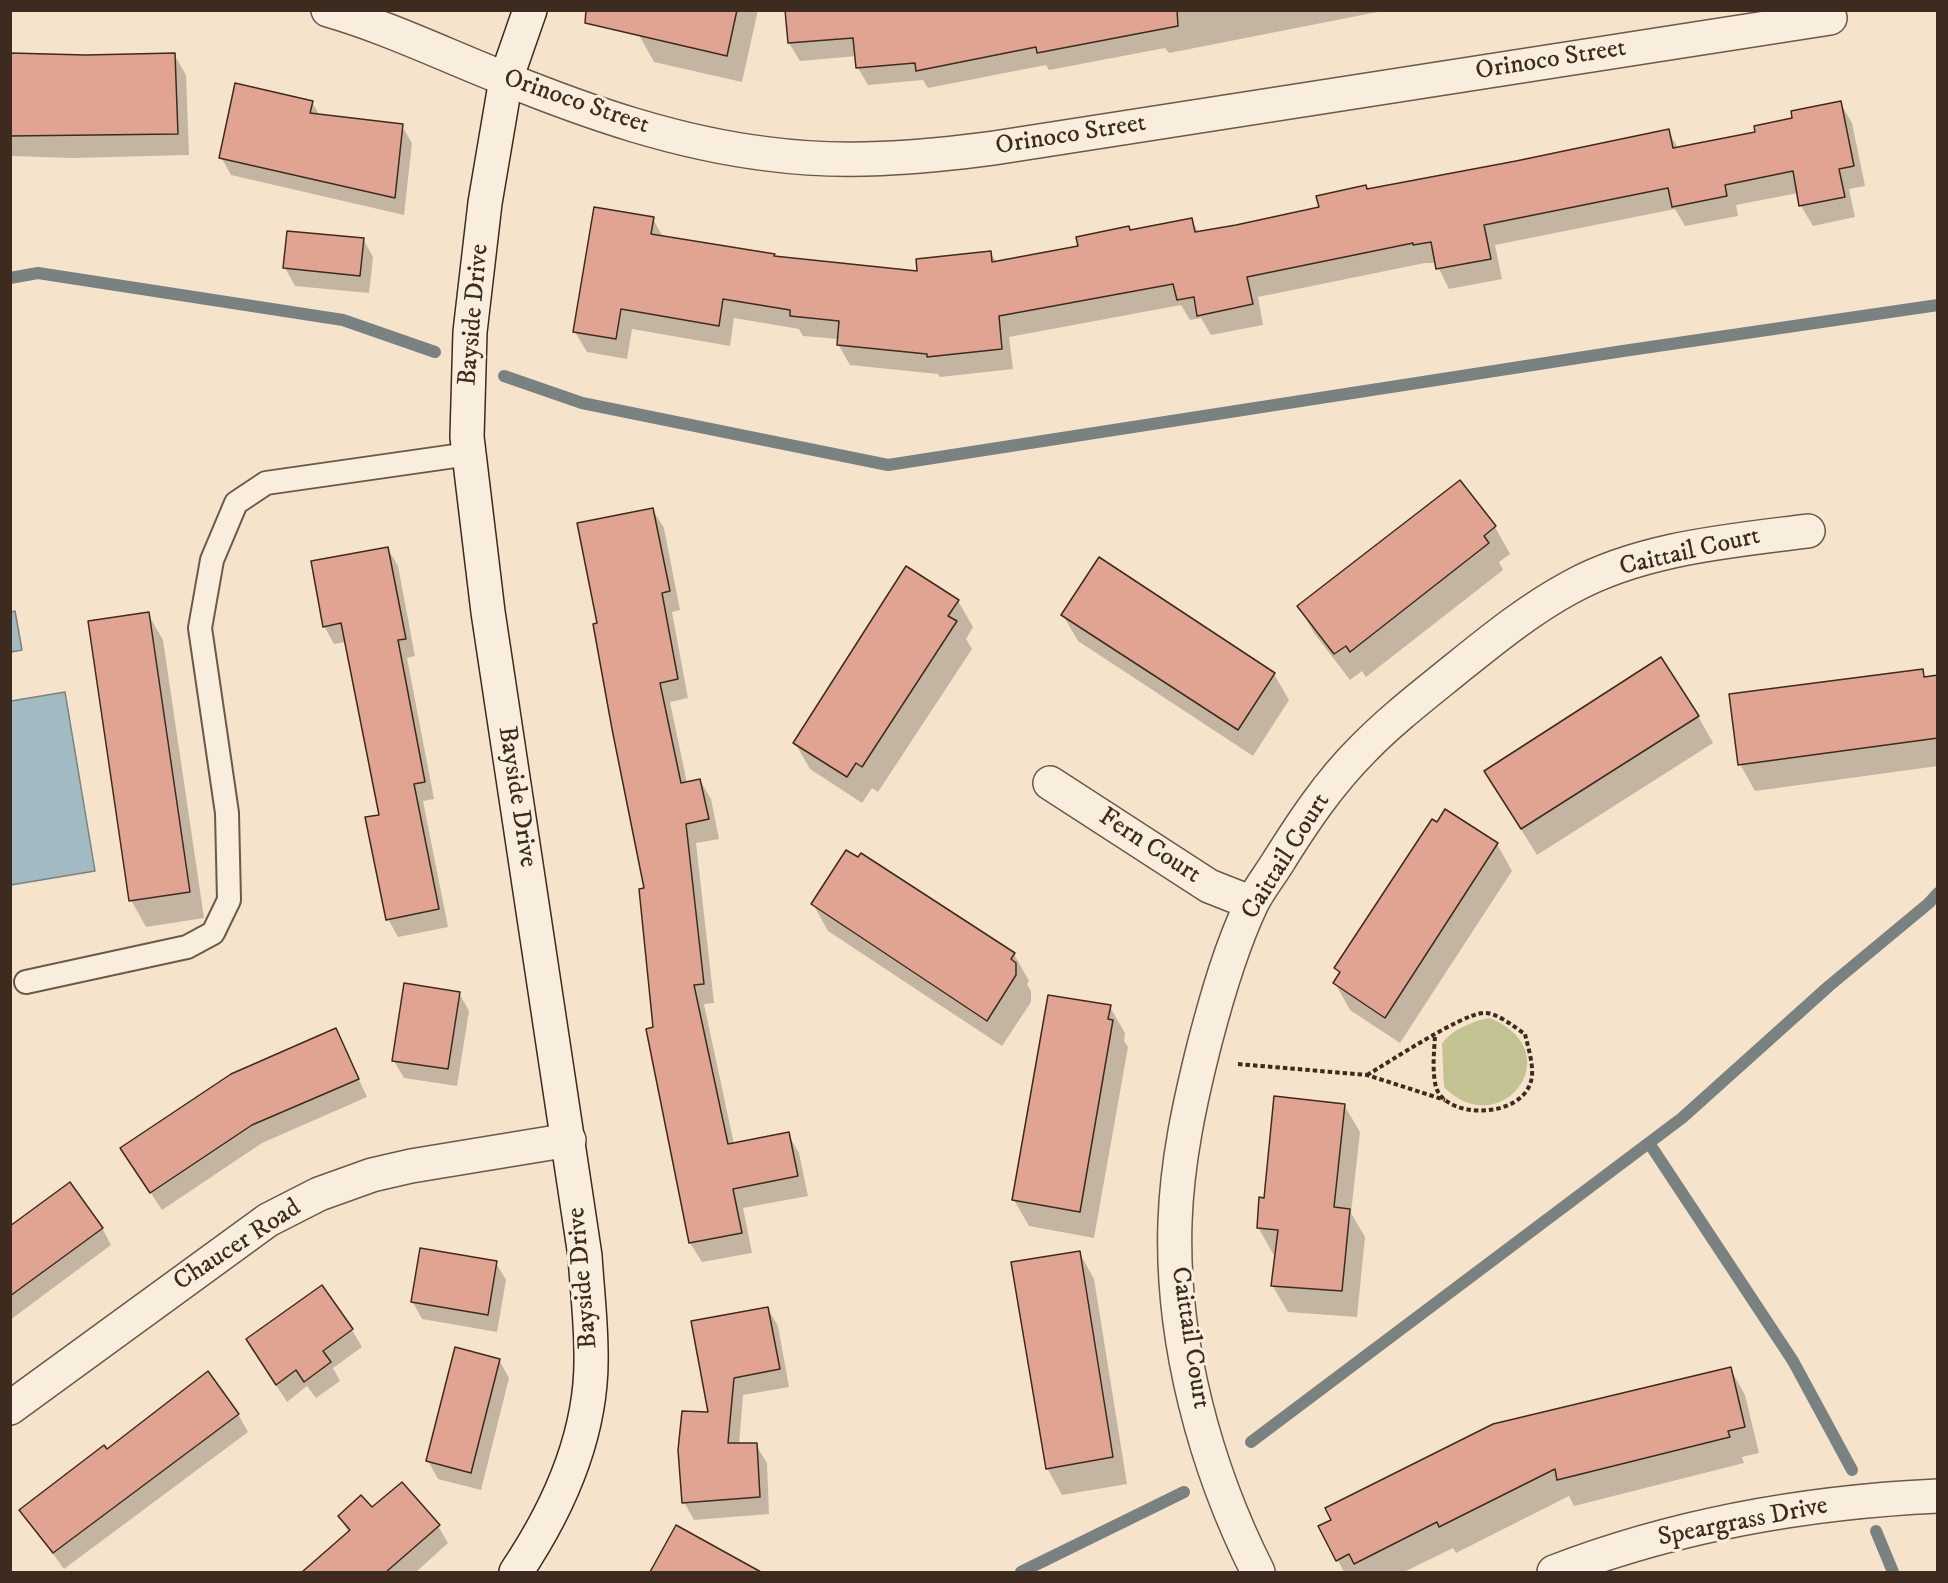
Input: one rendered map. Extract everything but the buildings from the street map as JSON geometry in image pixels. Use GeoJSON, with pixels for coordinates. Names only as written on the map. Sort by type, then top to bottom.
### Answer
{"type":"FeatureCollection","features":[{"type":"Feature","properties":{"kind":"street","name":"Orinoco Street"},"geometry":{"type":"LineString","coordinates":[[328,10],[437,49],[506,79],[620,121],[697,142],[768,154],[846,160],[924,157],[1830,18]]}},
{"type":"Feature","properties":{"kind":"street","name":"Bayside Drive"},"geometry":{"type":"LineString","coordinates":[[516,1572],[543,1533],[572,1467],[585,1414],[592,1355],[585,1256],[488,612],[467,437],[470,332],[485,203],[506,79],[530,10]]}},
{"type":"Feature","properties":{"kind":"street","name":"Caittail Court"},"geometry":{"type":"LineString","coordinates":[[1258,1572],[1242,1541],[1209,1449],[1191,1379],[1179,1306],[1175,1222],[1183,1142],[1201,1059],[1216,1002],[1252,903],[1307,815],[1361,750],[1424,694],[1499,634],[1572,586],[1633,562],[1722,542],[1808,531]]}},
{"type":"Feature","properties":{"kind":"street","name":"Fern Court"},"geometry":{"type":"LineString","coordinates":[[1050,783],[1209,886],[1252,903]]}},
{"type":"Feature","properties":{"kind":"street","name":"Chaucer Road"},"geometry":{"type":"LineString","coordinates":[[10,1408],[268,1220],[319,1194],[372,1175],[411,1166],[568,1140]]}},
{"type":"Feature","properties":{"kind":"street","name":"Speargrass Drive"},"geometry":{"type":"LineString","coordinates":[[1554,1572],[1598,1555],[1752,1516],[1871,1499],[1938,1496]]}},
{"type":"Feature","properties":{"kind":"lane"},"geometry":{"type":"LineString","coordinates":[[26,982],[187,947],[213,933],[229,900],[227,813],[200,628],[212,560],[236,503],[266,483],[469,454]]}},
{"type":"Feature","properties":{"kind":"path"},"geometry":{"type":"LineString","coordinates":[[1201,1059],[1367,1075],[1473,1111],[1501,1110],[1520,1099],[1532,1077],[1525,1034],[1503,1019],[1485,1012],[1466,1019],[1367,1075]]}},
{"type":"Feature","properties":{"kind":"path"},"geometry":{"type":"LineString","coordinates":[[1435,1036],[1436,1089],[1445,1100]]}},
{"type":"Feature","properties":{"kind":"green space"},"geometry":{"type":"Polygon","coordinates":[[[1490,1018],[1514,1033],[1526,1052],[1526,1070],[1519,1087],[1505,1099],[1486,1105],[1465,1102],[1444,1087],[1442,1044],[1445,1039],[1463,1027],[1490,1018]]]}},
{"type":"Feature","properties":{"kind":"water"},"geometry":{"type":"Polygon","coordinates":[[[15,611],[22,650],[11,652],[11,612],[15,611]]]}},
{"type":"Feature","properties":{"kind":"water"},"geometry":{"type":"Polygon","coordinates":[[[65,692],[95,871],[11,885],[11,701],[65,692]]]}},
{"type":"Feature","properties":{"kind":"waterway"},"geometry":{"type":"LineString","coordinates":[[10,278],[38,273],[343,320],[435,352]]}},
{"type":"Feature","properties":{"kind":"waterway"},"geometry":{"type":"LineString","coordinates":[[504,376],[582,403],[888,465],[1623,351],[1938,305]]}},
{"type":"Feature","properties":{"kind":"waterway"},"geometry":{"type":"LineString","coordinates":[[1251,1442],[1682,1118],[1829,986],[1938,893]]}},
{"type":"Feature","properties":{"kind":"waterway"},"geometry":{"type":"LineString","coordinates":[[1649,1143],[1793,1361],[1852,1470]]}},
{"type":"Feature","properties":{"kind":"waterway"},"geometry":{"type":"LineString","coordinates":[[1021,1572],[1184,1492]]}},
{"type":"Feature","properties":{"kind":"waterway"},"geometry":{"type":"LineString","coordinates":[[1876,1531],[1893,1572]]}}]}
